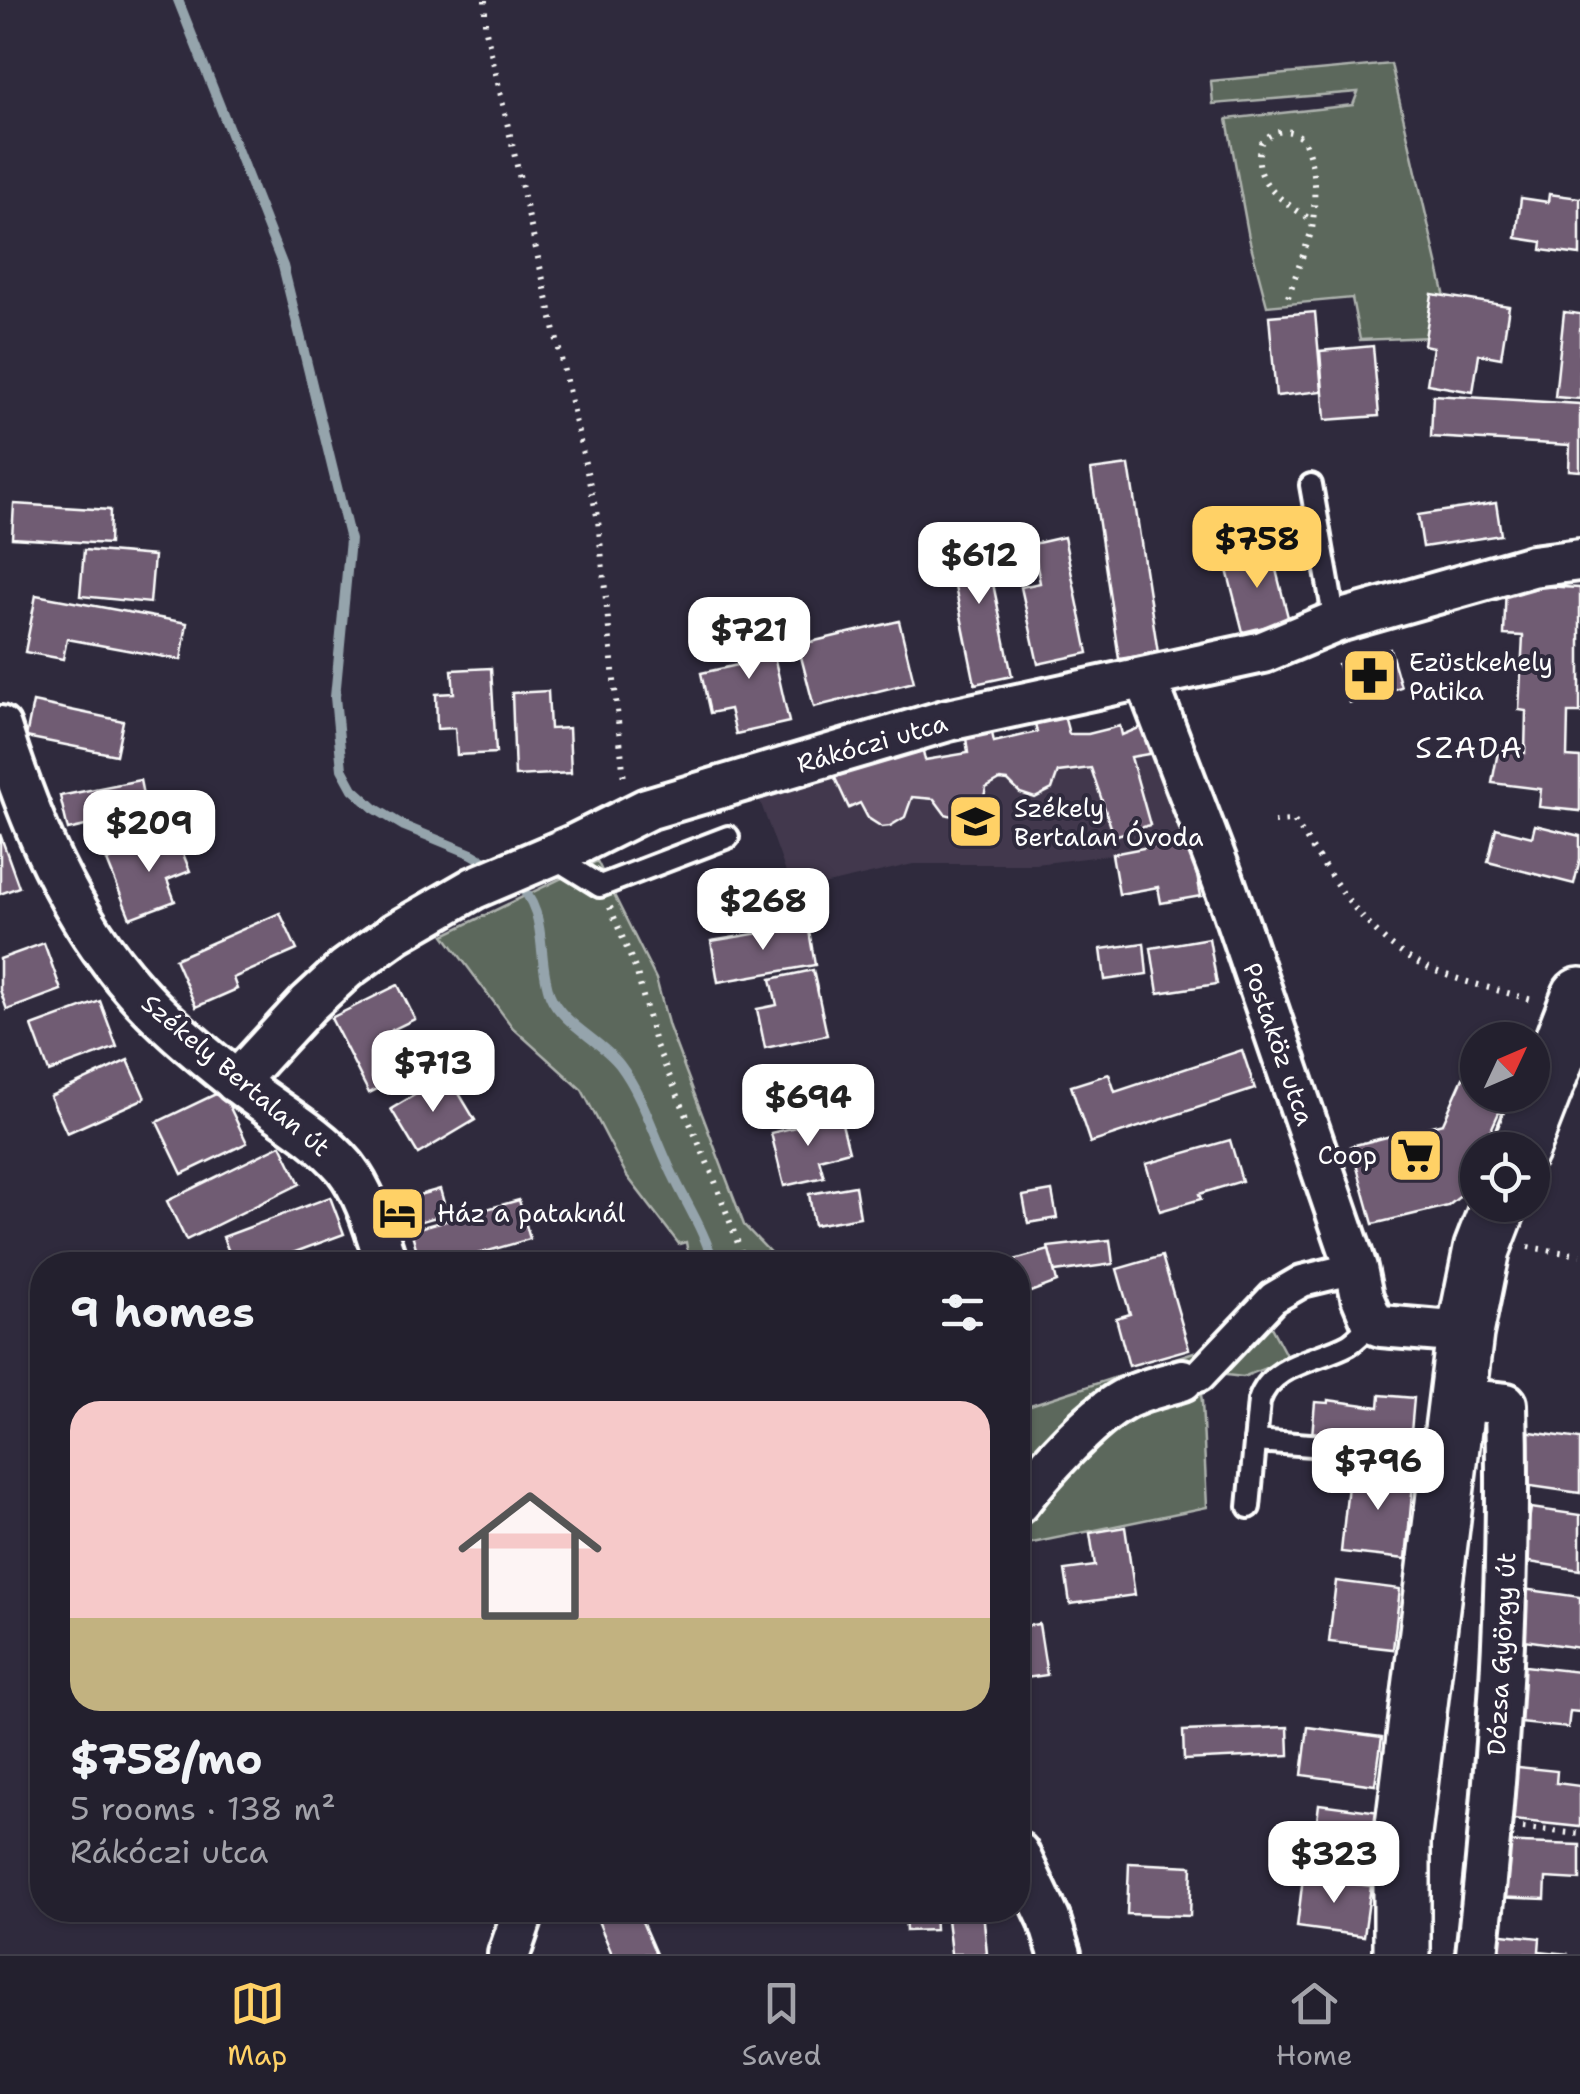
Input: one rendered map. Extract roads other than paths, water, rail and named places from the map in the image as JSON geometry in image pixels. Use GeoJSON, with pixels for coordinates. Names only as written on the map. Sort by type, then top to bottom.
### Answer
{"type":"FeatureCollection","features":[{"type":"Feature","properties":{"kind":"main road"},"geometry":{"type":"LineString","coordinates":[[1527,1132],[1577,1004]]}},
{"type":"Feature","properties":{"kind":"main road"},"geometry":{"type":"LineString","coordinates":[[1402,1954],[1402,1842],[1456,1399],[1482,1249],[1492,1222]]}},
{"type":"Feature","properties":{"kind":"street","name":"Rákóczi utca"},"geometry":{"type":"LineString","coordinates":[[236,1082],[308,1004],[346,969],[396,933],[474,888],[647,809],[948,720],[1263,652],[1334,622],[1532,566],[1580,560]]}},
{"type":"Feature","properties":{"kind":"street","name":"Postaköz utca"},"geometry":{"type":"LineString","coordinates":[[1146,679],[1223,880],[1372,1323]]}},
{"type":"Feature","properties":{"kind":"street","name":"Székely Bertalan út"},"geometry":{"type":"LineString","coordinates":[[0,726],[31,816],[59,878],[91,933],[136,991],[236,1082],[318,1140],[346,1169],[367,1206],[383,1252]]}},
{"type":"Feature","properties":{"kind":"street"},"geometry":{"type":"LineString","coordinates":[[1030,1488],[1106,1412],[1133,1395],[1191,1378],[1273,1298],[1350,1250]]}},
{"type":"Feature","properties":{"kind":"street"},"geometry":{"type":"LineString","coordinates":[[1372,1323],[1465,1333]]}},
{"type":"Feature","properties":{"kind":"street","name":"Dózsa György út"},"geometry":{"type":"LineString","coordinates":[[1456,1399],[1506,1404],[1509,1496],[1492,1826],[1477,1954]]}},
{"type":"Feature","properties":{"kind":"street"},"geometry":{"type":"LineString","coordinates":[[1030,1878],[1050,1919],[1060,1954]]}},
{"type":"Feature","properties":{"kind":"street"},"geometry":{"type":"LineString","coordinates":[[510,1954],[520,1922]]}},
{"type":"Feature","properties":{"kind":"lane"},"geometry":{"type":"LineString","coordinates":[[1312,485],[1334,622]]}},
{"type":"Feature","properties":{"kind":"lane"},"geometry":{"type":"LineString","coordinates":[[545,858],[600,886],[728,837]]}},
{"type":"Feature","properties":{"kind":"lane"},"geometry":{"type":"LineString","coordinates":[[1249,1507],[1259,1401],[1269,1381],[1350,1343],[1372,1323]]}},
{"type":"Feature","properties":{"kind":"lane"},"geometry":{"type":"LineString","coordinates":[[1256,1441],[1450,1455]]}},
{"type":"Feature","properties":{"kind":"waterway"},"geometry":{"type":"LineString","coordinates":[[178,0],[283,266],[350,540],[335,697],[342,769],[353,789],[374,808],[496,868]]}},
{"type":"Feature","properties":{"kind":"waterway"},"geometry":{"type":"LineString","coordinates":[[514,881],[525,892],[538,919],[550,995],[563,1015],[612,1056],[628,1077],[709,1252]]}},
{"type":"Feature","properties":{"kind":"place","name":"Ezüstkehely Patika"},"geometry":{"type":"Point","coordinates":[1370,676]}},
{"type":"Feature","properties":{"kind":"place","name":"Székely Bertalan Óvoda"},"geometry":{"type":"Point","coordinates":[975,822]}},
{"type":"Feature","properties":{"kind":"place","name":"Coop"},"geometry":{"type":"Point","coordinates":[1416,1155]}},
{"type":"Feature","properties":{"kind":"place","name":"Ház a pataknál"},"geometry":{"type":"Point","coordinates":[398,1213]}},
{"type":"Feature","properties":{"kind":"district","name":"SZADA"},"geometry":{"type":"Point","coordinates":[1470,748]}}]}
